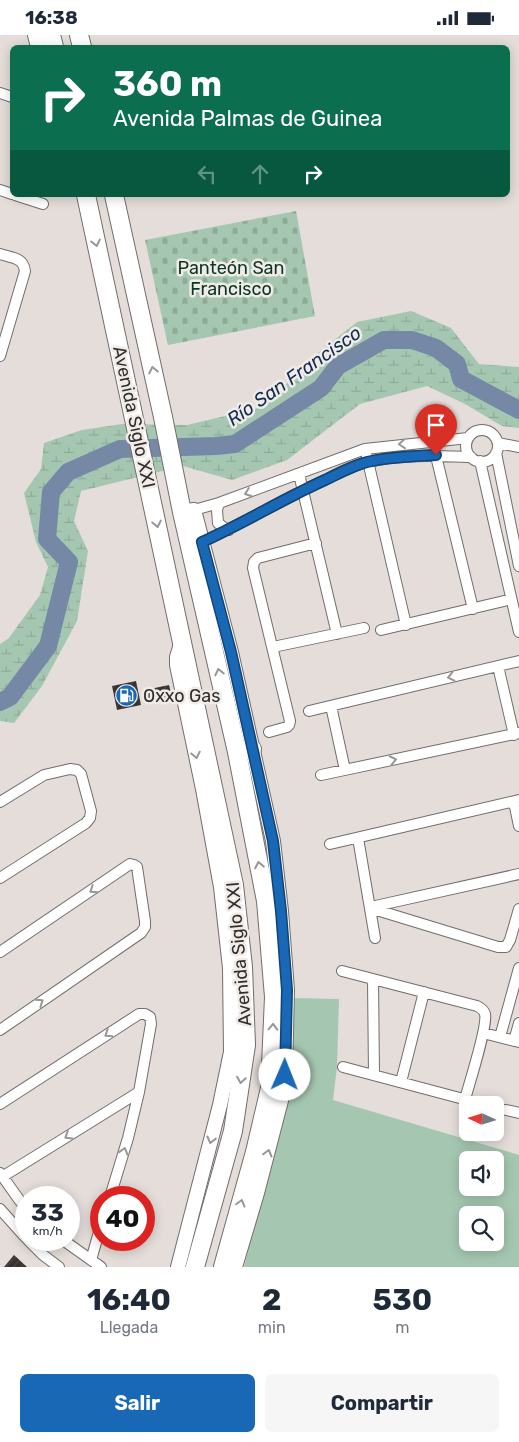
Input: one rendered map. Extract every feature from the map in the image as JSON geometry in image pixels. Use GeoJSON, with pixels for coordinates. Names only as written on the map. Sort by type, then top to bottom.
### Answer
{"type":"FeatureCollection","features":[{"type":"Feature","properties":{"kind":"highway","name":"Avenida Siglo XXI"},"geometry":{"type":"LineString","coordinates":[[86,197],[182,639],[228,886],[246,1045],[233,1131],[201,1212],[194,1267]]}},
{"type":"Feature","properties":{"kind":"highway","name":"Avenida Siglo XXI"},"geometry":{"type":"LineString","coordinates":[[114,197],[173,470],[188,511],[244,750],[266,901],[274,997],[277,1089],[255,1152],[223,1267]]}},
{"type":"Feature","properties":{"kind":"street"},"geometry":{"type":"LineString","coordinates":[[32,198],[43,204]]}},
{"type":"Feature","properties":{"kind":"street"},"geometry":{"type":"LineString","coordinates":[[0,254],[20,260],[24,265],[25,271],[5,324],[0,356]]}},
{"type":"Feature","properties":{"kind":"street"},"geometry":{"type":"LineString","coordinates":[[188,511],[220,503],[365,449],[468,438],[476,431],[487,431],[492,433],[497,448],[519,567]]}},
{"type":"Feature","properties":{"kind":"street"},"geometry":{"type":"LineString","coordinates":[[468,438],[467,449],[476,459],[508,600],[519,632]]}},
{"type":"Feature","properties":{"kind":"street"},"geometry":{"type":"LineString","coordinates":[[497,448],[519,447]]}},
{"type":"Feature","properties":{"kind":"street"},"geometry":{"type":"LineString","coordinates":[[202,542],[229,530],[303,490],[357,465],[405,457],[436,455],[489,460],[497,448]]}},
{"type":"Feature","properties":{"kind":"street"},"geometry":{"type":"LineString","coordinates":[[365,449],[406,625]]}},
{"type":"Feature","properties":{"kind":"street"},"geometry":{"type":"LineString","coordinates":[[436,455],[474,609]]}},
{"type":"Feature","properties":{"kind":"street"},"geometry":{"type":"LineString","coordinates":[[299,474],[337,634]]}},
{"type":"Feature","properties":{"kind":"street"},"geometry":{"type":"LineString","coordinates":[[220,503],[217,510],[218,523],[229,530]]}},
{"type":"Feature","properties":{"kind":"street","name":"Avenida Siglo XXI"},"geometry":{"type":"LineString","coordinates":[[188,511],[202,542],[231,652],[244,750]]}},
{"type":"Feature","properties":{"kind":"street"},"geometry":{"type":"LineString","coordinates":[[269,732],[286,727],[290,721],[253,568],[254,562],[258,558],[316,543]]}},
{"type":"Feature","properties":{"kind":"street"},"geometry":{"type":"LineString","coordinates":[[381,630],[508,600]]}},
{"type":"Feature","properties":{"kind":"street"},"geometry":{"type":"LineString","coordinates":[[273,647],[364,628]]}},
{"type":"Feature","properties":{"kind":"street"},"geometry":{"type":"LineString","coordinates":[[308,711],[519,661]]}},
{"type":"Feature","properties":{"kind":"street"},"geometry":{"type":"LineString","coordinates":[[321,775],[516,734],[498,666]]}},
{"type":"Feature","properties":{"kind":"street"},"geometry":{"type":"LineString","coordinates":[[332,705],[345,770]]}},
{"type":"Feature","properties":{"kind":"street"},"geometry":{"type":"LineString","coordinates":[[0,801],[44,775],[70,769],[77,770],[82,774],[91,811],[90,818],[86,823],[0,878]]}},
{"type":"Feature","properties":{"kind":"street"},"geometry":{"type":"LineString","coordinates":[[330,844],[516,801],[519,826]]}},
{"type":"Feature","properties":{"kind":"street"},"geometry":{"type":"LineString","coordinates":[[358,838],[374,938]]}},
{"type":"Feature","properties":{"kind":"street"},"geometry":{"type":"LineString","coordinates":[[0,952],[130,864],[137,867],[145,921],[145,927],[141,933],[0,1030]]}},
{"type":"Feature","properties":{"kind":"street"},"geometry":{"type":"LineString","coordinates":[[370,907],[519,874]]}},
{"type":"Feature","properties":{"kind":"street"},"geometry":{"type":"LineString","coordinates":[[370,907],[498,947],[506,947],[510,940],[519,909]]}},
{"type":"Feature","properties":{"kind":"street"},"geometry":{"type":"LineString","coordinates":[[500,1037],[519,968]]}},
{"type":"Feature","properties":{"kind":"street"},"geometry":{"type":"LineString","coordinates":[[342,971],[477,1006],[482,1009],[486,1017],[466,1096]]}},
{"type":"Feature","properties":{"kind":"street"},"geometry":{"type":"LineString","coordinates":[[373,979],[374,1075]]}},
{"type":"Feature","properties":{"kind":"street"},"geometry":{"type":"LineString","coordinates":[[400,1082],[424,992]]}},
{"type":"Feature","properties":{"kind":"street"},"geometry":{"type":"LineString","coordinates":[[0,1104],[139,1014],[145,1014],[150,1017],[151,1024],[139,1092],[113,1186]]}},
{"type":"Feature","properties":{"kind":"street"},"geometry":{"type":"LineString","coordinates":[[483,1033],[516,1042],[519,1023]]}},
{"type":"Feature","properties":{"kind":"street"},"geometry":{"type":"LineString","coordinates":[[343,1067],[459,1097]]}},
{"type":"Feature","properties":{"kind":"street","name":"Avenida Siglo XXI"},"geometry":{"type":"LineString","coordinates":[[235,1267],[257,1193],[277,1089]]}},
{"type":"Feature","properties":{"kind":"street"},"geometry":{"type":"LineString","coordinates":[[15,1193],[1,1175],[139,1092]]}},
{"type":"Feature","properties":{"kind":"street"},"geometry":{"type":"LineString","coordinates":[[506,1110],[518,1111]]}},
{"type":"Feature","properties":{"kind":"street"},"geometry":{"type":"LineString","coordinates":[[0,1209],[15,1226]]}},
{"type":"Feature","properties":{"kind":"street","name":"Avenida Siglo XXI"},"geometry":{"type":"LineString","coordinates":[[178,1267],[201,1212]]}},
{"type":"Feature","properties":{"kind":"street"},"geometry":{"type":"LineString","coordinates":[[39,1251],[59,1267]]}},
{"type":"Feature","properties":{"kind":"street"},"geometry":{"type":"LineString","coordinates":[[79,1251],[101,1267]]}},
{"type":"Feature","properties":{"kind":"street"},"geometry":{"type":"LineString","coordinates":[[91,1260],[94,1251]]}},
{"type":"Feature","properties":{"kind":"green space","name":"Panteón San Francisco"},"geometry":{"type":"Polygon","coordinates":[[[296,211],[315,316],[168,345],[145,240],[296,211]]]}},
{"type":"Feature","properties":{"kind":"green space"},"geometry":{"type":"Polygon","coordinates":[[[411,311],[451,328],[479,364],[519,367],[519,428],[502,426],[465,404],[427,386],[360,404],[287,460],[232,480],[183,466],[81,491],[74,521],[88,551],[77,621],[42,686],[14,723],[0,721],[0,644],[9,638],[40,595],[48,567],[36,542],[24,493],[41,469],[44,443],[82,430],[122,424],[187,425],[263,407],[318,353],[357,322],[411,311]]]}},
{"type":"Feature","properties":{"kind":"green space"},"geometry":{"type":"Polygon","coordinates":[[[294,998],[339,999],[337,1067],[333,1100],[459,1137],[459,1141],[472,1141],[519,1155],[519,1267],[244,1267],[292,1070],[294,998]]]}},
{"type":"Feature","properties":{"kind":"building","name":"Oxxo Gas"},"geometry":{"type":"Polygon","coordinates":[[[136,681],[141,705],[117,710],[112,686],[136,681]]]}},
{"type":"Feature","properties":{"kind":"building","name":"Oxxo Gas"},"geometry":{"type":"Polygon","coordinates":[[[169,685],[172,697],[147,702],[145,690],[169,685]]]}},
{"type":"Feature","properties":{"kind":"building"},"geometry":{"type":"Polygon","coordinates":[[[14,1255],[27,1267],[4,1267],[14,1255]]]}},
{"type":"Feature","properties":{"kind":"waterway","name":"Río San Francisco"},"geometry":{"type":"LineString","coordinates":[[0,702],[10,697],[48,646],[69,562],[47,539],[51,492],[68,472],[120,449],[235,444],[321,388],[338,366],[384,340],[412,340],[436,348],[457,364],[461,379],[519,410]]}},
{"type":"Feature","properties":{"kind":"place","name":"Oxxo Gas"},"geometry":{"type":"Point","coordinates":[127,696]}},
{"type":"Feature","properties":{"kind":"route"},"geometry":{"type":"LineString","coordinates":[[285,1075],[287,990],[273,841],[231,652],[202,542],[229,530],[303,490],[357,465],[405,457],[436,455]]}}]}
